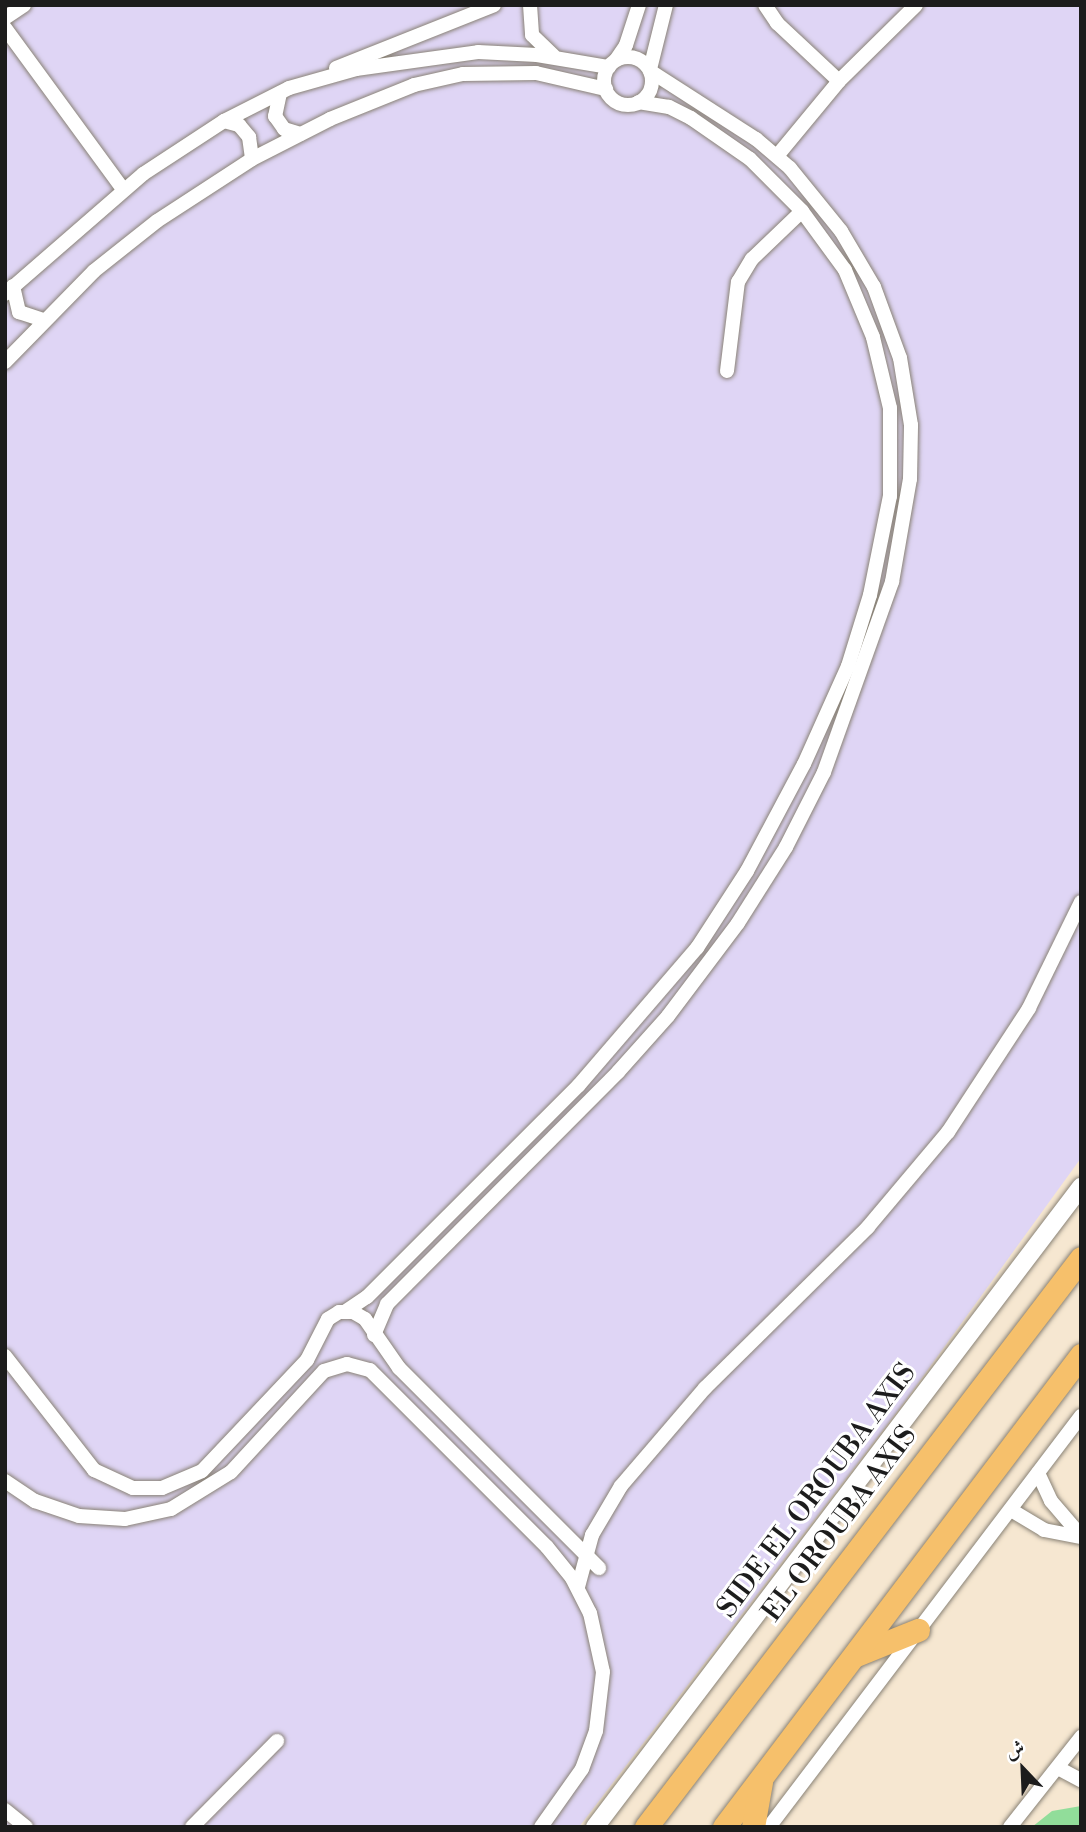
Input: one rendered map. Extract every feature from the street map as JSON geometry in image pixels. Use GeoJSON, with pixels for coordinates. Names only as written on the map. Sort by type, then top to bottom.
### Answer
{"type":"FeatureCollection","features":[{"type":"Feature","properties":{"kind":"main road","name":"EL OROUBA AXIS"},"geometry":{"type":"LineString","coordinates":[[646,1827],[1081,1258]]}},
{"type":"Feature","properties":{"kind":"main road"},"geometry":{"type":"LineString","coordinates":[[724,1827],[1081,1355]]}},
{"type":"Feature","properties":{"kind":"main road"},"geometry":{"type":"LineString","coordinates":[[856,1655],[918,1630]]}},
{"type":"Feature","properties":{"kind":"main road"},"geometry":{"type":"LineString","coordinates":[[754,1827],[762,1777]]}},
{"type":"Feature","properties":{"kind":"street"},"geometry":{"type":"LineString","coordinates":[[5,18],[24,5]]}},
{"type":"Feature","properties":{"kind":"street"},"geometry":{"type":"LineString","coordinates":[[44,320],[19,312],[9,290],[123,189],[224,121],[280,93],[326,75],[362,55],[494,5]]}},
{"type":"Feature","properties":{"kind":"street"},"geometry":{"type":"LineString","coordinates":[[530,5],[532,35],[558,58]]}},
{"type":"Feature","properties":{"kind":"street"},"geometry":{"type":"LineString","coordinates":[[606,89],[612,63],[626,45],[639,5]]}},
{"type":"Feature","properties":{"kind":"street"},"geometry":{"type":"LineString","coordinates":[[638,102],[651,89],[653,40],[666,5]]}},
{"type":"Feature","properties":{"kind":"street"},"geometry":{"type":"LineString","coordinates":[[765,5],[777,23],[839,81]]}},
{"type":"Feature","properties":{"kind":"street"},"geometry":{"type":"LineString","coordinates":[[777,156],[839,81],[916,5]]}},
{"type":"Feature","properties":{"kind":"street"},"geometry":{"type":"LineString","coordinates":[[5,27],[123,189]]}},
{"type":"Feature","properties":{"kind":"street"},"geometry":{"type":"LineString","coordinates":[[326,75],[478,52],[612,63],[635,57],[777,156],[833,219],[864,268],[893,334],[905,383],[912,446],[906,511],[886,608],[824,772],[762,885],[668,1016],[618,1073],[387,1304],[374,1335]]}},
{"type":"Feature","properties":{"kind":"street"},"geometry":{"type":"LineString","coordinates":[[5,1356],[94,1470],[133,1488],[162,1488],[190,1479],[208,1466],[307,1360],[328,1319],[367,1297],[579,1085],[669,985],[747,871],[804,764],[860,631],[884,529],[892,464],[890,408],[873,337],[845,270],[802,211],[769,175],[711,131],[669,107],[638,102],[619,103],[606,89],[536,73],[463,74],[414,86],[300,134],[252,159],[125,245],[44,320],[6,361]]}},
{"type":"Feature","properties":{"kind":"street"},"geometry":{"type":"LineString","coordinates":[[280,93],[275,116],[284,129],[300,134]]}},
{"type":"Feature","properties":{"kind":"street"},"geometry":{"type":"LineString","coordinates":[[224,121],[239,125],[249,136],[252,159]]}},
{"type":"Feature","properties":{"kind":"street"},"geometry":{"type":"LineString","coordinates":[[727,371],[738,282],[752,259],[802,211]]}},
{"type":"Feature","properties":{"kind":"street"},"geometry":{"type":"LineString","coordinates":[[818,231],[833,219]]}},
{"type":"Feature","properties":{"kind":"street"},"geometry":{"type":"LineString","coordinates":[[5,341],[6,361]]}},
{"type":"Feature","properties":{"kind":"street"},"geometry":{"type":"LineString","coordinates":[[804,764],[824,772]]}},
{"type":"Feature","properties":{"kind":"street"},"geometry":{"type":"LineString","coordinates":[[578,1587],[585,1552],[621,1486],[662,1436],[751,1342],[833,1265],[948,1132],[1029,1007],[1081,902]]}},
{"type":"Feature","properties":{"kind":"street","name":"SIDE EL OROUBA AXIS"},"geometry":{"type":"LineString","coordinates":[[595,1827],[1081,1187]]}},
{"type":"Feature","properties":{"kind":"street"},"geometry":{"type":"LineString","coordinates":[[346,1311],[365,1319],[399,1368],[599,1568]]}},
{"type":"Feature","properties":{"kind":"street"},"geometry":{"type":"LineString","coordinates":[[5,1481],[35,1501],[79,1516],[125,1519],[171,1509],[231,1472],[324,1371],[359,1365],[379,1377],[538,1537],[578,1587],[599,1645],[601,1712],[582,1769],[541,1827]]}},
{"type":"Feature","properties":{"kind":"street"},"geometry":{"type":"LineString","coordinates":[[769,1827],[1081,1416]]}},
{"type":"Feature","properties":{"kind":"street"},"geometry":{"type":"LineString","coordinates":[[1038,1473],[1051,1501],[1081,1536]]}},
{"type":"Feature","properties":{"kind":"street"},"geometry":{"type":"LineString","coordinates":[[1011,1510],[1044,1530],[1081,1536]]}},
{"type":"Feature","properties":{"kind":"street"},"geometry":{"type":"LineString","coordinates":[[1010,1827],[1081,1737]]}},
{"type":"Feature","properties":{"kind":"street"},"geometry":{"type":"LineString","coordinates":[[192,1827],[277,1741]]}},
{"type":"Feature","properties":{"kind":"street"},"geometry":{"type":"LineString","coordinates":[[1058,1768],[1081,1780]]}},
{"type":"Feature","properties":{"kind":"street"},"geometry":{"type":"LineString","coordinates":[[5,1810],[26,1827]]}},
{"type":"Feature","properties":{"kind":"shaded area"},"geometry":{"type":"Polygon","coordinates":[[[5,5],[1081,5],[1081,1158],[903,1404],[579,1827],[5,1827],[5,5]]]}},
{"type":"Feature","properties":{"kind":"green space"},"geometry":{"type":"Polygon","coordinates":[[[1081,1806],[1081,1827],[1032,1827],[1052,1811],[1081,1806]]]}}]}
